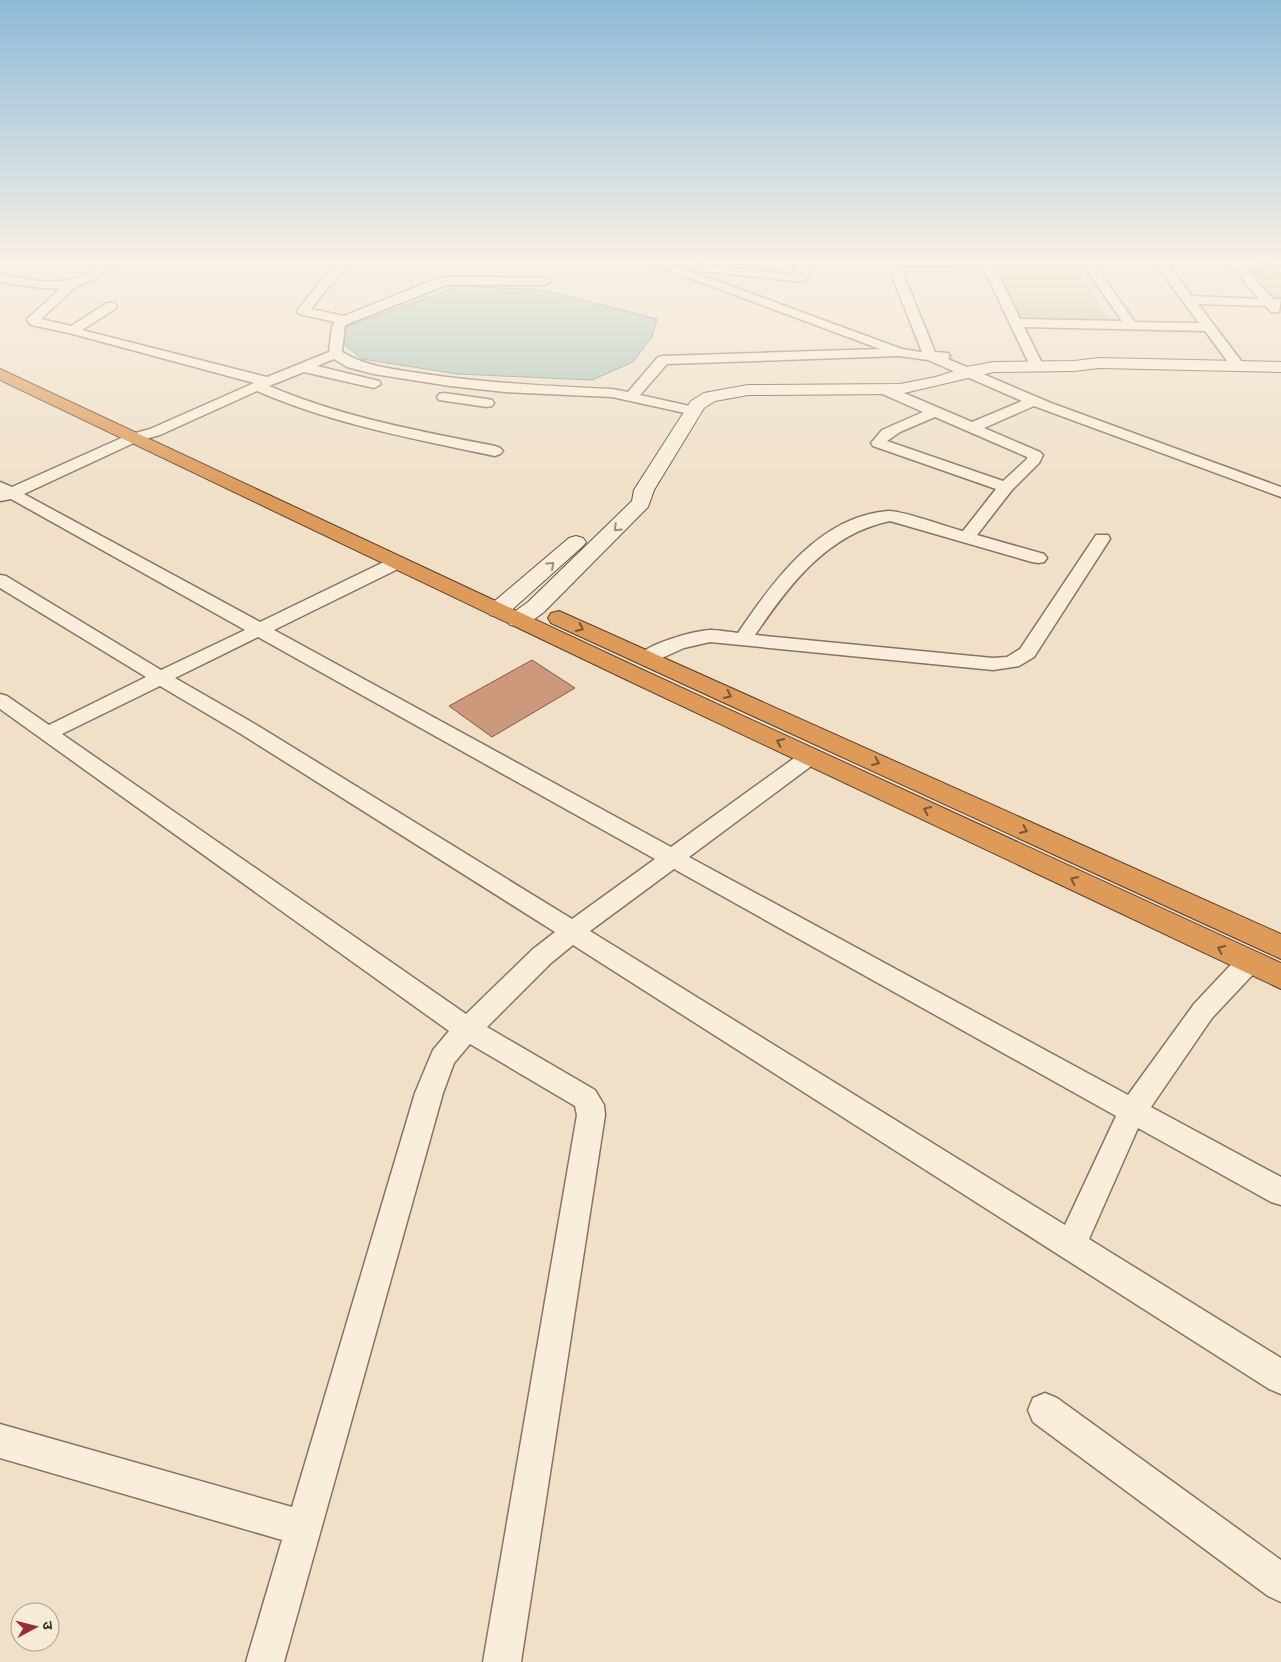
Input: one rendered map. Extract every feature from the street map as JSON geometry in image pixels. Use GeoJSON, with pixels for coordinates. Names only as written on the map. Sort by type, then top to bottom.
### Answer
{"type":"FeatureCollection","features":[{"type":"Feature","properties":{"kind":"highway"},"geometry":{"type":"LineString","coordinates":[[0,359],[453,568]]}},
{"type":"Feature","properties":{"kind":"highway"},"geometry":{"type":"LineString","coordinates":[[0,374],[396,563],[513,605],[646,658],[1281,946]]}},
{"type":"Feature","properties":{"kind":"highway"},"geometry":{"type":"LineString","coordinates":[[513,605],[811,756],[1281,977]]}},
{"type":"Feature","properties":{"kind":"street"},"geometry":{"type":"LineString","coordinates":[[99,339],[262,384],[285,398],[385,429],[495,451]]}},
{"type":"Feature","properties":{"kind":"street"},"geometry":{"type":"LineString","coordinates":[[335,354],[337,339]]}},
{"type":"Feature","properties":{"kind":"street"},"geometry":{"type":"LineString","coordinates":[[864,339],[899,352],[939,358],[1033,401],[1281,492]]}},
{"type":"Feature","properties":{"kind":"street"},"geometry":{"type":"LineString","coordinates":[[930,339],[939,358]]}},
{"type":"Feature","properties":{"kind":"street"},"geometry":{"type":"LineString","coordinates":[[932,339],[939,358]]}},
{"type":"Feature","properties":{"kind":"street"},"geometry":{"type":"LineString","coordinates":[[1023,339],[1036,365]]}},
{"type":"Feature","properties":{"kind":"street"},"geometry":{"type":"LineString","coordinates":[[1218,339],[1238,366]]}},
{"type":"Feature","properties":{"kind":"street"},"geometry":{"type":"LineString","coordinates":[[631,397],[663,360],[868,355],[899,352]]}},
{"type":"Feature","properties":{"kind":"street"},"geometry":{"type":"LineString","coordinates":[[4,493],[133,438],[156,432],[262,384],[335,354]]}},
{"type":"Feature","properties":{"kind":"street"},"geometry":{"type":"LineString","coordinates":[[335,354],[352,364],[374,370],[450,382],[505,388],[586,391],[631,397],[694,411]]}},
{"type":"Feature","properties":{"kind":"street"},"geometry":{"type":"LineString","coordinates":[[1074,366],[1099,363],[1281,367]]}},
{"type":"Feature","properties":{"kind":"street"},"geometry":{"type":"LineString","coordinates":[[513,605],[642,503],[644,490],[694,411],[704,400],[733,392],[885,390],[921,386],[966,372],[994,367],[1036,365],[1074,366],[1098,370],[1281,376]]}},
{"type":"Feature","properties":{"kind":"street"},"geometry":{"type":"LineString","coordinates":[[302,368],[387,386]]}},
{"type":"Feature","properties":{"kind":"street"},"geometry":{"type":"LineString","coordinates":[[885,390],[1035,455],[1034,460],[1006,487],[967,537]]}},
{"type":"Feature","properties":{"kind":"street"},"geometry":{"type":"LineString","coordinates":[[428,394],[487,402]]}},
{"type":"Feature","properties":{"kind":"street"},"geometry":{"type":"LineString","coordinates":[[971,428],[1033,401]]}},
{"type":"Feature","properties":{"kind":"street"},"geometry":{"type":"LineString","coordinates":[[935,412],[898,428],[883,437],[878,443],[1006,487]]}},
{"type":"Feature","properties":{"kind":"street"},"geometry":{"type":"LineString","coordinates":[[4,493],[1281,1192]]}},
{"type":"Feature","properties":{"kind":"street"},"geometry":{"type":"LineString","coordinates":[[743,639],[764,606],[815,549],[866,520],[890,516],[1038,558]]}},
{"type":"Feature","properties":{"kind":"street"},"geometry":{"type":"LineString","coordinates":[[646,658],[673,644],[695,638],[723,636],[993,664],[1012,662],[1027,652],[1033,645],[1102,539]]}},
{"type":"Feature","properties":{"kind":"street"},"geometry":{"type":"LineString","coordinates":[[48,732],[396,563]]}},
{"type":"Feature","properties":{"kind":"street"},"geometry":{"type":"LineString","coordinates":[[0,580],[248,729],[572,930],[610,956],[1281,1377]]}},
{"type":"Feature","properties":{"kind":"street"},"geometry":{"type":"LineString","coordinates":[[0,700],[467,1029],[585,1098],[590,1105],[591,1115],[502,1662]]}},
{"type":"Feature","properties":{"kind":"street"},"geometry":{"type":"LineString","coordinates":[[265,1662],[430,1093],[443,1058],[467,1029],[542,956],[572,930],[811,756]]}},
{"type":"Feature","properties":{"kind":"street"},"geometry":{"type":"LineString","coordinates":[[1071,1246],[1132,1111],[1203,1011],[1249,962]]}},
{"type":"Feature","properties":{"kind":"street"},"geometry":{"type":"LineString","coordinates":[[1045,1410],[1281,1583]]}},
{"type":"Feature","properties":{"kind":"street"},"geometry":{"type":"LineString","coordinates":[[0,1441],[304,1528]]}},
{"type":"Feature","properties":{"kind":"water"},"geometry":{"type":"Polygon","coordinates":[[[651,339],[633,362],[592,380],[458,374],[362,359],[338,340],[651,339]]]}},
{"type":"Feature","properties":{"kind":"building"},"geometry":{"type":"Polygon","coordinates":[[[532,660],[575,688],[492,737],[449,706],[532,660]]]}}]}
